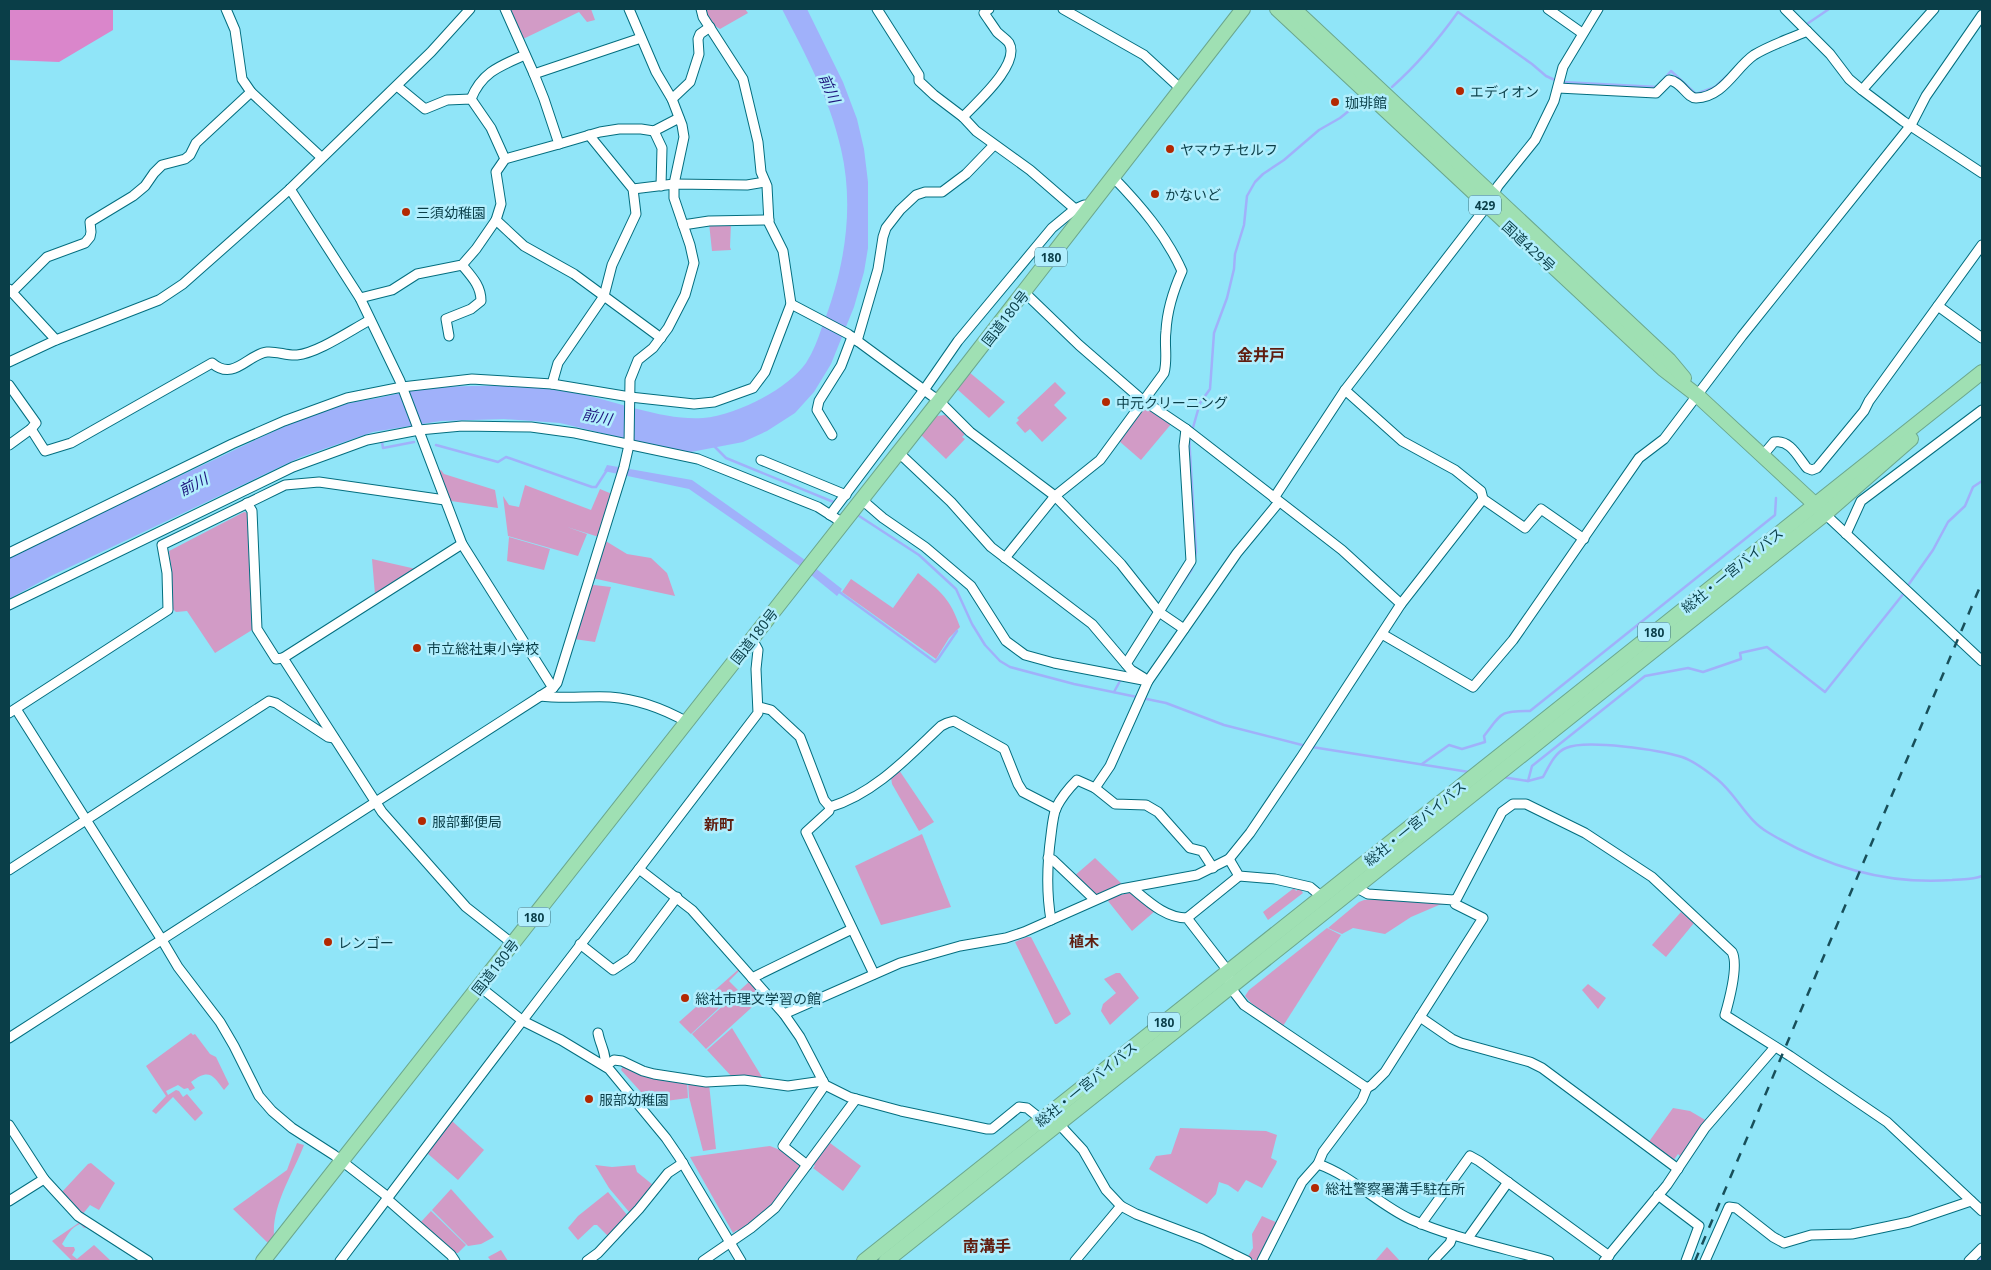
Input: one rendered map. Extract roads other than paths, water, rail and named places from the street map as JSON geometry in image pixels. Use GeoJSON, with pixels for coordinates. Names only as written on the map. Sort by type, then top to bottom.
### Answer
{"type":"FeatureCollection","features":[{"type":"Feature","properties":{"kind":"highway","name":"国道180号"},"geometry":{"type":"LineString","coordinates":[[263,1261],[939,402],[1243,9]]}},
{"type":"Feature","properties":{"kind":"highway","name":"国道429号"},"geometry":{"type":"LineString","coordinates":[[1277,9],[1490,201]]}},
{"type":"Feature","properties":{"kind":"highway","name":"国道429号"},"geometry":{"type":"LineString","coordinates":[[1294,9],[1663,369],[1698,396],[1825,514]]}},
{"type":"Feature","properties":{"kind":"highway","name":"総社・一宮バイパス"},"geometry":{"type":"LineString","coordinates":[[886,1261],[1230,987],[1346,889],[1464,784],[1982,372]]}},
{"type":"Feature","properties":{"kind":"highway","name":"総社・一宮バイパス"},"geometry":{"type":"LineString","coordinates":[[864,1261],[1322,897],[1346,889],[1483,786],[1825,514],[1905,444],[1966,385]]}},
{"type":"Feature","properties":{"kind":"street"},"geometry":{"type":"LineString","coordinates":[[226,9],[235,30],[242,80],[251,92],[321,157]]}},
{"type":"Feature","properties":{"kind":"street"},"geometry":{"type":"LineString","coordinates":[[505,9],[544,98],[558,144]]}},
{"type":"Feature","properties":{"kind":"street"},"geometry":{"type":"LineString","coordinates":[[9,1038],[540,696],[557,683],[624,467],[629,444],[630,380],[638,360],[653,348],[661,338],[685,295],[694,263],[674,198],[674,184],[684,137],[672,100],[663,87],[629,9]]}},
{"type":"Feature","properties":{"kind":"street"},"geometry":{"type":"LineString","coordinates":[[9,553],[284,420],[347,398],[402,388],[472,379],[552,384],[630,400],[694,404],[714,402],[753,388],[765,372],[791,304],[783,251],[769,220],[758,142],[743,79],[700,9]]}},
{"type":"Feature","properties":{"kind":"street"},"geometry":{"type":"LineString","coordinates":[[877,9],[919,75],[919,81],[963,117],[976,131],[1030,170],[1075,209]]}},
{"type":"Feature","properties":{"kind":"street"},"geometry":{"type":"LineString","coordinates":[[963,117],[1000,77],[1009,63],[1011,52],[1009,44],[998,34],[984,13],[989,9]]}},
{"type":"Feature","properties":{"kind":"street"},"geometry":{"type":"LineString","coordinates":[[1063,9],[1144,55],[1181,89]]}},
{"type":"Feature","properties":{"kind":"street"},"geometry":{"type":"LineString","coordinates":[[1548,9],[1582,33]]}},
{"type":"Feature","properties":{"kind":"street"},"geometry":{"type":"LineString","coordinates":[[1095,788],[1110,766],[1148,683],[1237,552],[1276,500],[1345,390],[1490,201],[1498,186],[1535,140],[1554,101],[1563,67],[1598,9]]}},
{"type":"Feature","properties":{"kind":"street"},"geometry":{"type":"LineString","coordinates":[[1785,9],[1830,54],[1849,79],[1862,90],[1903,121],[1911,124],[1982,173]]}},
{"type":"Feature","properties":{"kind":"street"},"geometry":{"type":"LineString","coordinates":[[1862,90],[1934,9]]}},
{"type":"Feature","properties":{"kind":"street"},"geometry":{"type":"LineString","coordinates":[[9,362],[56,340],[159,300],[183,284],[290,189],[321,157],[397,86],[431,52],[463,11]]}},
{"type":"Feature","properties":{"kind":"street"},"geometry":{"type":"LineString","coordinates":[[1382,634],[1473,687],[1513,640],[1639,458],[1664,439],[1742,336],[1911,124],[1926,96],[1982,14]]}},
{"type":"Feature","properties":{"kind":"street"},"geometry":{"type":"LineString","coordinates":[[672,100],[690,82],[699,54],[698,39],[700,34],[710,27]]}},
{"type":"Feature","properties":{"kind":"street"},"geometry":{"type":"LineString","coordinates":[[1559,84],[1656,93],[1669,80],[1676,80],[1692,98],[1698,98],[1719,90],[1753,56],[1804,28]]}},
{"type":"Feature","properties":{"kind":"street"},"geometry":{"type":"LineString","coordinates":[[534,74],[641,38]]}},
{"type":"Feature","properties":{"kind":"street"},"geometry":{"type":"LineString","coordinates":[[471,99],[486,75],[498,67],[525,55]]}},
{"type":"Feature","properties":{"kind":"street"},"geometry":{"type":"LineString","coordinates":[[397,86],[425,109],[447,100],[471,99]]}},
{"type":"Feature","properties":{"kind":"street"},"geometry":{"type":"LineString","coordinates":[[56,340],[10,290],[46,257],[90,238],[92,232],[90,222],[133,196],[145,186],[162,165],[185,159],[190,155],[196,142],[251,92]]}},
{"type":"Feature","properties":{"kind":"street"},"geometry":{"type":"LineString","coordinates":[[471,99],[491,128],[505,159]]}},
{"type":"Feature","properties":{"kind":"street"},"geometry":{"type":"LineString","coordinates":[[360,298],[392,290],[417,274],[462,265],[476,250],[496,220],[501,204],[496,172],[505,159],[589,135],[620,129],[654,131],[679,118]]}},
{"type":"Feature","properties":{"kind":"street"},"geometry":{"type":"LineString","coordinates":[[654,131],[662,148],[661,186]]}},
{"type":"Feature","properties":{"kind":"street"},"geometry":{"type":"LineString","coordinates":[[552,384],[558,363],[604,296],[612,265],[636,214],[633,189],[589,135]]}},
{"type":"Feature","properties":{"kind":"street"},"geometry":{"type":"LineString","coordinates":[[832,435],[817,410],[819,401],[841,366],[853,337],[878,269],[886,228],[900,210],[916,195],[925,192],[942,192],[966,174],[994,145]]}},
{"type":"Feature","properties":{"kind":"street"},"geometry":{"type":"LineString","coordinates":[[1005,558],[1055,496],[1100,460],[1146,401],[1164,374],[1167,365],[1166,331],[1169,313],[1182,271],[1162,234],[1139,204],[1113,177]]}},
{"type":"Feature","properties":{"kind":"street"},"geometry":{"type":"LineString","coordinates":[[633,189],[674,184],[747,185],[765,182]]}},
{"type":"Feature","properties":{"kind":"street"},"geometry":{"type":"LineString","coordinates":[[290,189],[360,298],[402,388],[462,544],[552,688]]}},
{"type":"Feature","properties":{"kind":"street"},"geometry":{"type":"LineString","coordinates":[[832,513],[924,390],[958,341],[1052,228],[1075,209],[1084,205],[1090,207]]}},
{"type":"Feature","properties":{"kind":"street"},"geometry":{"type":"LineString","coordinates":[[496,220],[524,246],[574,274],[661,338]]}},
{"type":"Feature","properties":{"kind":"street"},"geometry":{"type":"LineString","coordinates":[[683,225],[710,221],[769,220]]}},
{"type":"Feature","properties":{"kind":"street"},"geometry":{"type":"LineString","coordinates":[[1763,455],[1774,442],[1782,441],[1787,444],[1807,468],[1812,470],[1818,468],[1864,411],[1982,245]]}},
{"type":"Feature","properties":{"kind":"street"},"geometry":{"type":"LineString","coordinates":[[449,336],[446,319],[471,309],[481,301],[481,293],[476,281],[462,265]]}},
{"type":"Feature","properties":{"kind":"street"},"geometry":{"type":"LineString","coordinates":[[1024,292],[1079,345],[1146,401],[1190,432],[1342,550],[1401,604]]}},
{"type":"Feature","properties":{"kind":"street"},"geometry":{"type":"LineString","coordinates":[[791,304],[853,337],[939,402],[970,432],[1055,496],[1121,564],[1161,614],[1184,629]]}},
{"type":"Feature","properties":{"kind":"street"},"geometry":{"type":"LineString","coordinates":[[1938,306],[1982,338]]}},
{"type":"Feature","properties":{"kind":"street"},"geometry":{"type":"LineString","coordinates":[[31,429],[45,451],[71,443],[212,363],[218,369],[231,369],[266,352],[286,355],[305,353],[370,320]]}},
{"type":"Feature","properties":{"kind":"street"},"geometry":{"type":"LineString","coordinates":[[9,385],[34,420],[35,426],[9,444]]}},
{"type":"Feature","properties":{"kind":"street"},"geometry":{"type":"LineString","coordinates":[[1345,390],[1402,441],[1462,475],[1481,490],[1483,499],[1525,528],[1541,509],[1584,539]]}},
{"type":"Feature","properties":{"kind":"street"},"geometry":{"type":"LineString","coordinates":[[1846,534],[1861,501],[1982,410]]}},
{"type":"Feature","properties":{"kind":"street"},"geometry":{"type":"LineString","coordinates":[[9,605],[292,466],[366,440],[418,429],[462,426],[531,427],[575,433],[629,444],[698,459],[818,507],[844,521]]}},
{"type":"Feature","properties":{"kind":"street"},"geometry":{"type":"LineString","coordinates":[[1126,664],[1161,614],[1191,561],[1184,446],[1190,432]]}},
{"type":"Feature","properties":{"kind":"street"},"geometry":{"type":"LineString","coordinates":[[898,452],[951,502],[991,547],[1092,624],[1130,670],[1148,683]]}},
{"type":"Feature","properties":{"kind":"street"},"geometry":{"type":"LineString","coordinates":[[761,460],[845,496]]}},
{"type":"Feature","properties":{"kind":"street"},"geometry":{"type":"LineString","coordinates":[[445,500],[319,482],[284,485],[247,503],[162,545],[167,572],[168,610],[12,711],[86,820],[178,967],[220,1022],[259,1096],[272,1111],[292,1128],[342,1161],[387,1198],[451,1255],[455,1261]]}},
{"type":"Feature","properties":{"kind":"street"},"geometry":{"type":"LineString","coordinates":[[784,1014],[900,963],[960,946],[1006,938],[1121,889],[1197,875],[1229,859],[1250,833],[1302,756],[1401,604],[1483,499]]}},
{"type":"Feature","properties":{"kind":"street"},"geometry":{"type":"LineString","coordinates":[[859,502],[924,547],[971,586],[1006,641],[1025,655],[1148,683]]}},
{"type":"Feature","properties":{"kind":"street"},"geometry":{"type":"LineString","coordinates":[[247,503],[252,511],[257,629],[276,659],[283,658],[462,544]]}},
{"type":"Feature","properties":{"kind":"street"},"geometry":{"type":"LineString","coordinates":[[1825,514],[1982,661]]}},
{"type":"Feature","properties":{"kind":"street"},"geometry":{"type":"LineString","coordinates":[[340,1261],[485,1068],[758,713],[756,669],[758,650],[752,639]]}},
{"type":"Feature","properties":{"kind":"street"},"geometry":{"type":"LineString","coordinates":[[283,658],[382,812],[466,907],[513,944]]}},
{"type":"Feature","properties":{"kind":"street"},"geometry":{"type":"LineString","coordinates":[[540,696],[611,697],[635,701],[671,713],[687,722]]}},
{"type":"Feature","properties":{"kind":"street"},"geometry":{"type":"LineString","coordinates":[[9,870],[269,701],[276,703],[328,737],[334,738]]}},
{"type":"Feature","properties":{"kind":"street"},"geometry":{"type":"LineString","coordinates":[[759,707],[771,710],[800,737],[824,800],[830,807]]}},
{"type":"Feature","properties":{"kind":"street"},"geometry":{"type":"LineString","coordinates":[[874,974],[806,832],[830,807],[853,798],[884,778],[941,726],[946,722],[954,721],[1004,749],[1018,784],[1024,792],[1056,809]]}},
{"type":"Feature","properties":{"kind":"street"},"geometry":{"type":"LineString","coordinates":[[1051,920],[1048,891],[1048,858],[1056,809],[1077,780],[1095,788],[1115,804],[1146,805],[1190,848],[1202,852],[1213,868]]}},
{"type":"Feature","properties":{"kind":"street"},"geometry":{"type":"LineString","coordinates":[[1346,889],[1368,894],[1454,900],[1457,898],[1502,812],[1514,804],[1521,803],[1540,810],[1586,833],[1652,877],[1732,952],[1734,960],[1731,993],[1725,1016],[1887,1122],[1982,1211]]}},
{"type":"Feature","properties":{"kind":"street"},"geometry":{"type":"LineString","coordinates":[[1048,858],[1053,860],[1094,900]]}},
{"type":"Feature","properties":{"kind":"street"},"geometry":{"type":"LineString","coordinates":[[1229,859],[1239,876]]}},
{"type":"Feature","properties":{"kind":"street"},"geometry":{"type":"LineString","coordinates":[[639,869],[692,910],[784,1014],[800,1037],[824,1083],[839,1093],[900,1111],[987,1129],[992,1128],[1019,1107],[1027,1108],[1042,1120],[1058,1123],[1083,1150],[1106,1190],[1121,1206],[1247,1261]]}},
{"type":"Feature","properties":{"kind":"street"},"geometry":{"type":"LineString","coordinates":[[1132,888],[1153,906],[1176,918],[1187,918],[1239,876],[1275,878],[1310,887],[1322,897]]}},
{"type":"Feature","properties":{"kind":"street"},"geometry":{"type":"LineString","coordinates":[[580,944],[613,970],[631,958],[677,897]]}},
{"type":"Feature","properties":{"kind":"street"},"geometry":{"type":"LineString","coordinates":[[1262,1261],[1302,1182],[1318,1164],[1323,1152],[1362,1100],[1367,1088],[1385,1072],[1483,918],[1456,904],[1454,900]]}},
{"type":"Feature","properties":{"kind":"street"},"geometry":{"type":"LineString","coordinates":[[1187,918],[1228,971],[1230,987],[1244,1005],[1367,1088]]}},
{"type":"Feature","properties":{"kind":"street"},"geometry":{"type":"LineString","coordinates":[[752,978],[852,929]]}},
{"type":"Feature","properties":{"kind":"street"},"geometry":{"type":"LineString","coordinates":[[480,987],[523,1021],[561,1040],[609,1069],[666,1138],[741,1261]]}},
{"type":"Feature","properties":{"kind":"street"},"geometry":{"type":"LineString","coordinates":[[1420,1017],[1461,1043],[1530,1062],[1542,1068],[1678,1169]]}},
{"type":"Feature","properties":{"kind":"street"},"geometry":{"type":"LineString","coordinates":[[598,1032],[606,1057],[605,1066]]}},
{"type":"Feature","properties":{"kind":"street"},"geometry":{"type":"LineString","coordinates":[[1421,1224],[1470,1156],[1508,1182],[1607,1259],[1678,1169],[1705,1128],[1775,1047]]}},
{"type":"Feature","properties":{"kind":"street"},"geometry":{"type":"LineString","coordinates":[[605,1066],[614,1060],[622,1061],[654,1074],[706,1082],[744,1080],[788,1086],[824,1083]]}},
{"type":"Feature","properties":{"kind":"street"},"geometry":{"type":"LineString","coordinates":[[807,1165],[783,1146],[824,1083]]}},
{"type":"Feature","properties":{"kind":"street"},"geometry":{"type":"LineString","coordinates":[[703,1261],[775,1208],[856,1099]]}},
{"type":"Feature","properties":{"kind":"street"},"geometry":{"type":"LineString","coordinates":[[9,1125],[44,1179],[78,1216],[148,1261]]}},
{"type":"Feature","properties":{"kind":"street"},"geometry":{"type":"LineString","coordinates":[[587,1261],[598,1253],[668,1173],[683,1164]]}},
{"type":"Feature","properties":{"kind":"street"},"geometry":{"type":"LineString","coordinates":[[1318,1164],[1331,1168],[1391,1208],[1421,1224],[1453,1235],[1550,1261]]}},
{"type":"Feature","properties":{"kind":"street"},"geometry":{"type":"LineString","coordinates":[[9,1201],[44,1179]]}},
{"type":"Feature","properties":{"kind":"street"},"geometry":{"type":"LineString","coordinates":[[1468,1238],[1508,1182]]}},
{"type":"Feature","properties":{"kind":"street"},"geometry":{"type":"LineString","coordinates":[[1658,1195],[1699,1226],[1686,1261]]}},
{"type":"Feature","properties":{"kind":"street"},"geometry":{"type":"LineString","coordinates":[[1706,1261],[1727,1210],[1732,1206],[1778,1241],[1784,1243],[1811,1235],[1852,1234],[1909,1222],[1971,1201]]}},
{"type":"Feature","properties":{"kind":"street"},"geometry":{"type":"LineString","coordinates":[[1075,1261],[1121,1206]]}},
{"type":"Feature","properties":{"kind":"street"},"geometry":{"type":"LineString","coordinates":[[1433,1261],[1450,1243],[1453,1235]]}},
{"type":"Feature","properties":{"kind":"street"},"geometry":{"type":"LineString","coordinates":[[1969,1261],[1982,1248]]}},
{"type":"Feature","properties":{"kind":"water","name":"前川"},"geometry":{"type":"Polygon","coordinates":[[[782,9],[807,9],[843,82],[857,119],[864,149],[868,182],[868,248],[864,272],[854,307],[831,364],[814,392],[795,413],[767,431],[743,442],[691,452],[668,449],[560,423],[504,419],[441,421],[373,432],[301,457],[51,576],[9,599],[9,558],[89,519],[89,517],[95,514],[97,515],[264,436],[324,411],[344,405],[423,389],[462,386],[502,386],[542,388],[581,394],[658,414],[674,417],[703,418],[730,412],[760,400],[787,383],[809,359],[830,306],[845,240],[847,194],[841,149],[830,112],[816,77],[782,9]]]}},
{"type":"Feature","properties":{"kind":"water"},"geometry":{"type":"Polygon","coordinates":[[[607,465],[692,480],[805,560],[842,589],[837,596],[800,566],[689,489],[604,471],[607,465]]]}},
{"type":"Feature","properties":{"kind":"waterway"},"geometry":{"type":"LineString","coordinates":[[1804,26],[1829,9]]}},
{"type":"Feature","properties":{"kind":"waterway"},"geometry":{"type":"LineString","coordinates":[[1392,87],[1427,51],[1458,12],[1546,76],[1557,81]]}},
{"type":"Feature","properties":{"kind":"waterway"},"geometry":{"type":"LineString","coordinates":[[1562,82],[1657,87],[1671,71],[1696,94],[1715,87],[1727,76]]}},
{"type":"Feature","properties":{"kind":"waterway"},"geometry":{"type":"LineString","coordinates":[[1192,431],[1200,403],[1210,389],[1214,333],[1227,298],[1234,269],[1235,254],[1244,225],[1247,196],[1255,182],[1263,174],[1284,160],[1319,130],[1340,118],[1360,102]]}},
{"type":"Feature","properties":{"kind":"waterway"},"geometry":{"type":"LineString","coordinates":[[1175,594],[1192,569],[1196,552],[1189,436]]}},
{"type":"Feature","properties":{"kind":"waterway"},"geometry":{"type":"LineString","coordinates":[[382,442],[383,448],[414,442]]}},
{"type":"Feature","properties":{"kind":"waterway"},"geometry":{"type":"LineString","coordinates":[[436,445],[498,462],[506,457],[592,487],[596,487],[607,470]]}},
{"type":"Feature","properties":{"kind":"waterway"},"geometry":{"type":"LineString","coordinates":[[713,445],[726,458],[836,503]]}},
{"type":"Feature","properties":{"kind":"waterway"},"geometry":{"type":"LineString","coordinates":[[1909,584],[1933,550],[1948,522],[1965,506],[1973,487],[1982,481]]}},
{"type":"Feature","properties":{"kind":"waterway"},"geometry":{"type":"LineString","coordinates":[[1422,764],[1449,745],[1462,749],[1485,742],[1484,736],[1494,722],[1502,715],[1512,712],[1530,711],[1775,515],[1776,498]]}},
{"type":"Feature","properties":{"kind":"waterway"},"geometry":{"type":"LineString","coordinates":[[856,514],[919,555],[956,589],[972,624],[985,645],[1000,661],[1010,667],[1074,684],[1166,703],[1224,725],[1306,746]]}},
{"type":"Feature","properties":{"kind":"waterway"},"geometry":{"type":"LineString","coordinates":[[838,591],[935,662],[957,631]]}},
{"type":"Feature","properties":{"kind":"waterway"},"geometry":{"type":"LineString","coordinates":[[1528,781],[1532,766],[1645,676],[1688,668],[1703,672],[1741,659],[1740,653],[1767,647],[1825,692],[1904,593]]}},
{"type":"Feature","properties":{"kind":"waterway"},"geometry":{"type":"LineString","coordinates":[[1114,692],[1120,681]]}},
{"type":"Feature","properties":{"kind":"waterway"},"geometry":{"type":"LineString","coordinates":[[1502,777],[1528,781],[1543,777],[1558,753],[1566,748],[1576,746],[1623,746],[1672,754],[1691,761],[1717,779],[1761,828],[1812,855],[1857,871],[1904,880],[1952,880],[1971,879],[1982,876]]}},
{"type":"Feature","properties":{"kind":"waterway"},"geometry":{"type":"LineString","coordinates":[[1312,747],[1469,772]]}},
{"type":"Feature","properties":{"kind":"waterway"},"geometry":{"type":"LineString","coordinates":[[1978,1261],[1982,1257]]}},
{"type":"Feature","properties":{"kind":"railway"},"geometry":{"type":"LineString","coordinates":[[1695,1261],[1982,582]]}},
{"type":"Feature","properties":{"kind":"place","name":"エディオン"},"geometry":{"type":"Point","coordinates":[1460,91]}},
{"type":"Feature","properties":{"kind":"place","name":"珈琲館"},"geometry":{"type":"Point","coordinates":[1335,102]}},
{"type":"Feature","properties":{"kind":"place","name":"ヤマウチセルフ"},"geometry":{"type":"Point","coordinates":[1170,149]}},
{"type":"Feature","properties":{"kind":"place","name":"かないど"},"geometry":{"type":"Point","coordinates":[1155,194]}},
{"type":"Feature","properties":{"kind":"place","name":"三須幼稚園"},"geometry":{"type":"Point","coordinates":[406,212]}},
{"type":"Feature","properties":{"kind":"place","name":"中元クリーニング"},"geometry":{"type":"Point","coordinates":[1106,402]}},
{"type":"Feature","properties":{"kind":"place","name":"市立総社東小学校"},"geometry":{"type":"Point","coordinates":[417,648]}},
{"type":"Feature","properties":{"kind":"place","name":"服部郵便局"},"geometry":{"type":"Point","coordinates":[422,821]}},
{"type":"Feature","properties":{"kind":"place","name":"レンゴー"},"geometry":{"type":"Point","coordinates":[328,942]}},
{"type":"Feature","properties":{"kind":"place","name":"総社市理文学習の館"},"geometry":{"type":"Point","coordinates":[685,998]}},
{"type":"Feature","properties":{"kind":"place","name":"服部幼稚園"},"geometry":{"type":"Point","coordinates":[589,1099]}},
{"type":"Feature","properties":{"kind":"place","name":"総社警察署溝手駐在所"},"geometry":{"type":"Point","coordinates":[1315,1188]}},
{"type":"Feature","properties":{"kind":"district","name":"金井戸"},"geometry":{"type":"Point","coordinates":[1261,355]}},
{"type":"Feature","properties":{"kind":"district","name":"新町"},"geometry":{"type":"Point","coordinates":[719,824]}},
{"type":"Feature","properties":{"kind":"district","name":"植木"},"geometry":{"type":"Point","coordinates":[1084,941]}},
{"type":"Feature","properties":{"kind":"district","name":"南溝手"},"geometry":{"type":"Point","coordinates":[987,1246]}}]}
